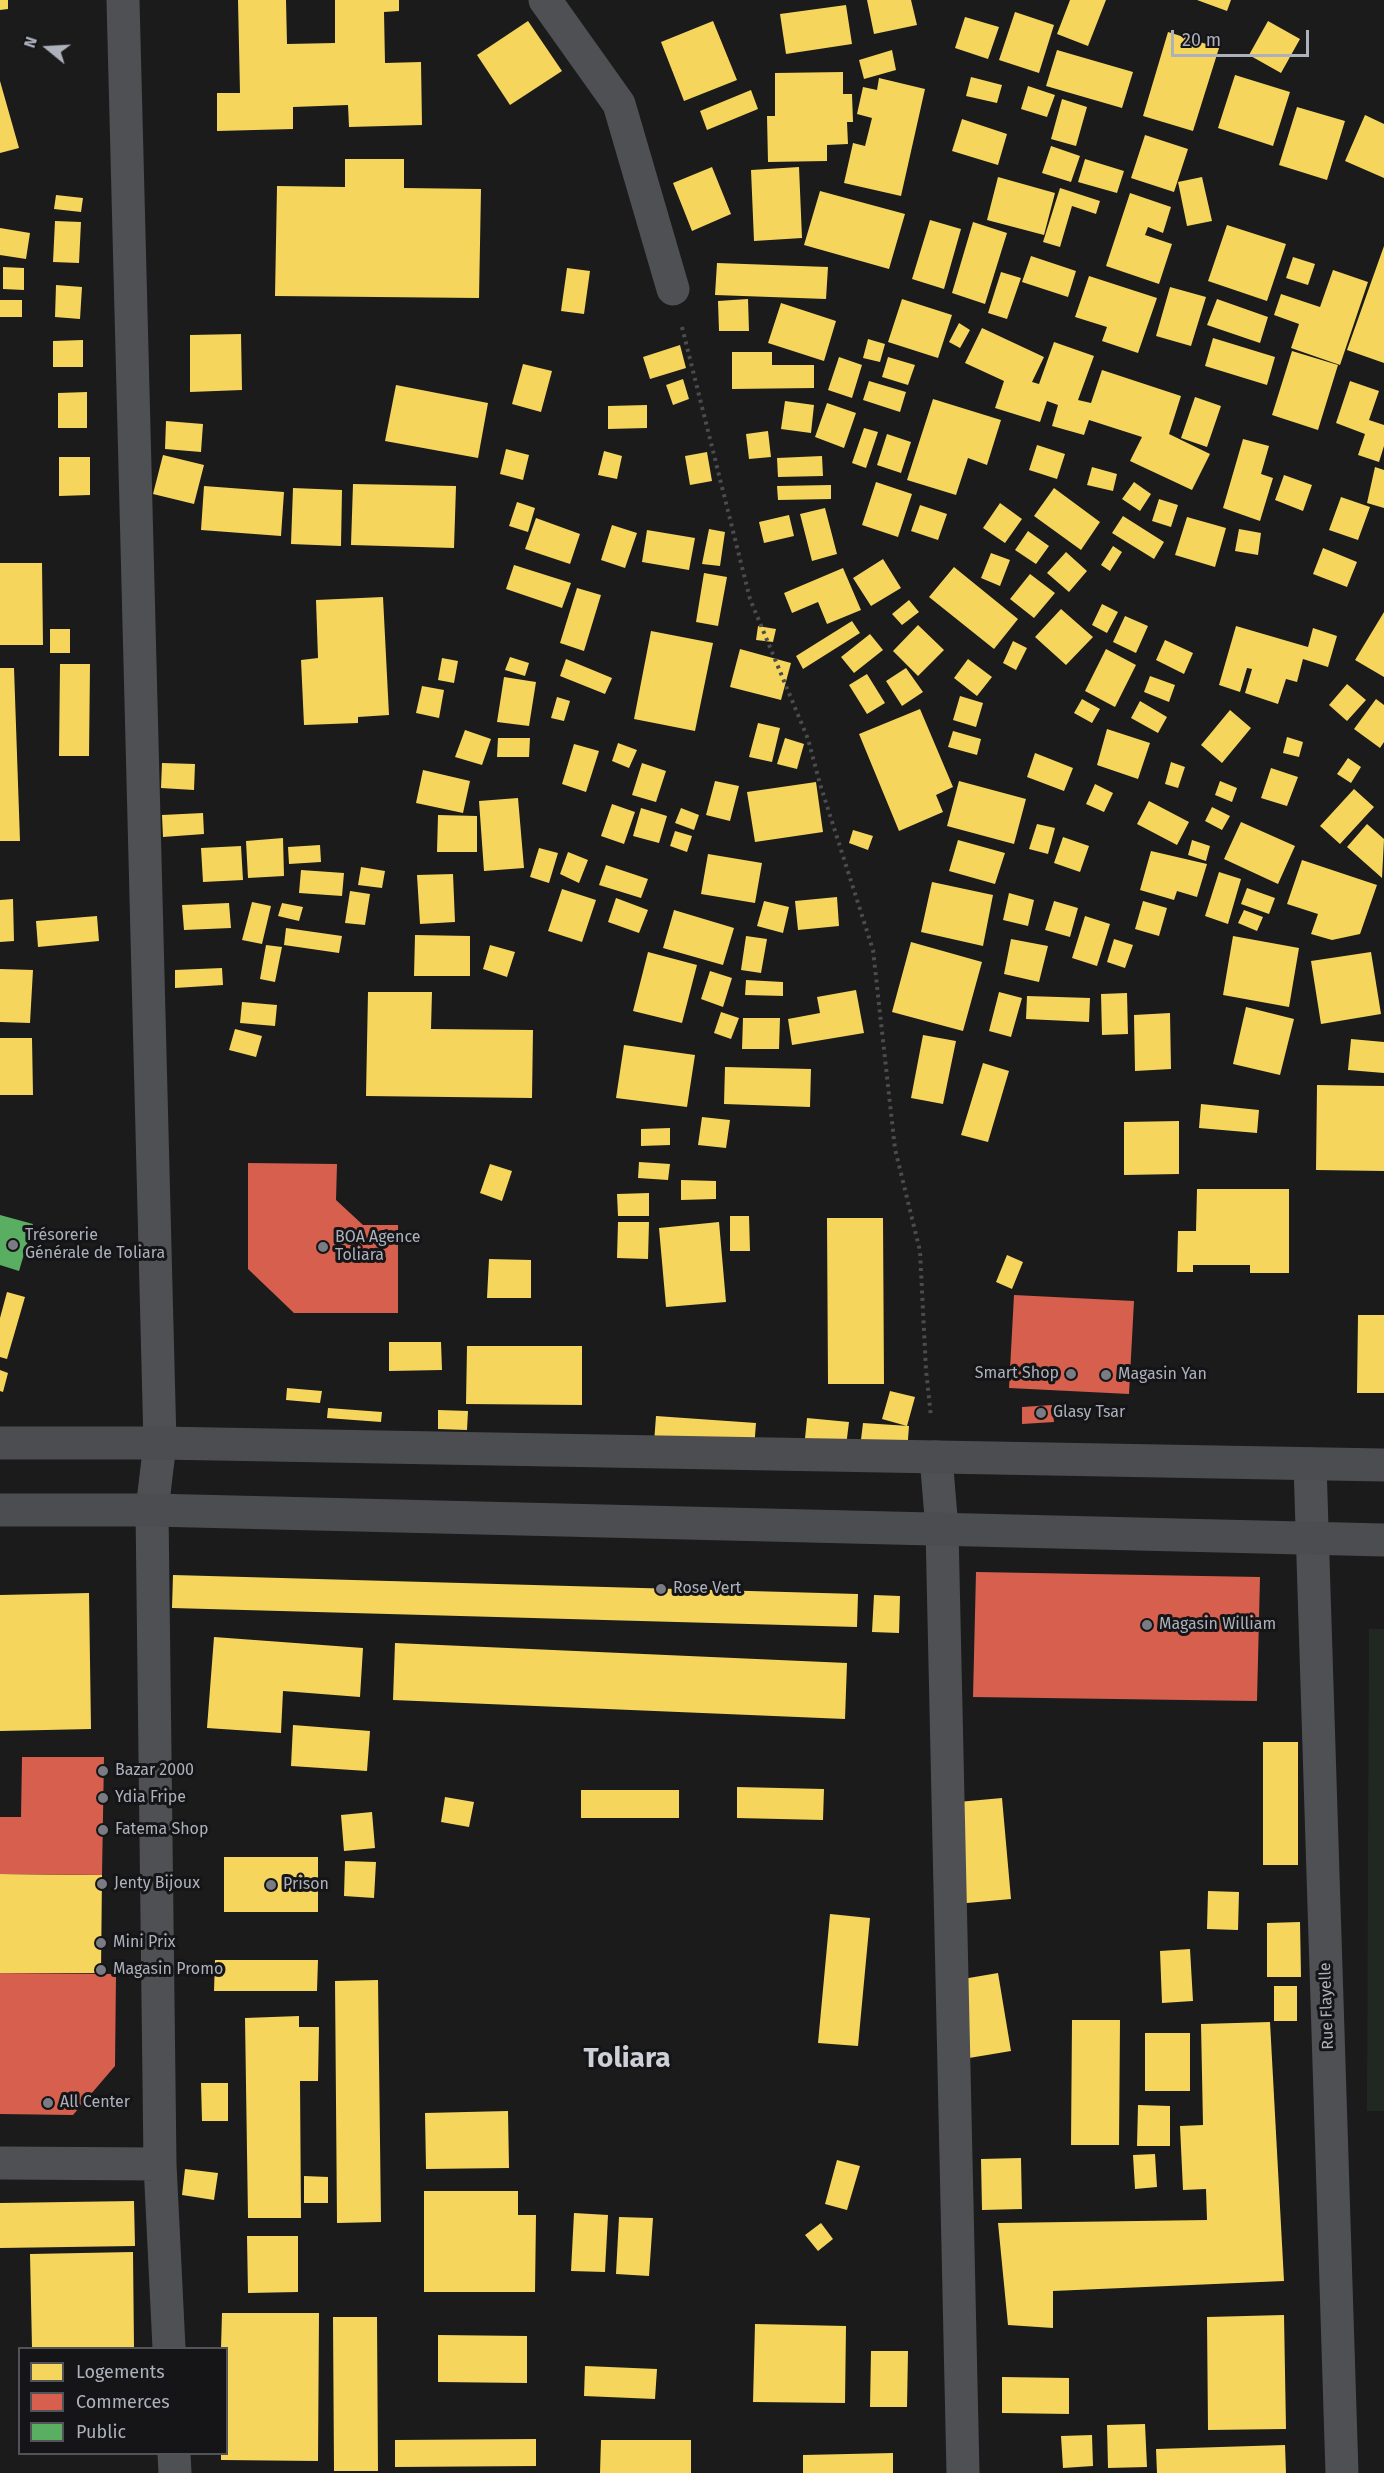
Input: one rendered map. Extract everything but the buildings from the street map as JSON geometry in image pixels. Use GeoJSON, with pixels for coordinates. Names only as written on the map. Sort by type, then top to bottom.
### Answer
{"type":"FeatureCollection","features":[{"type":"Feature","properties":{"kind":"main road"},"geometry":{"type":"LineString","coordinates":[[0,1443],[160,1443],[1384,1465]]}},
{"type":"Feature","properties":{"kind":"main road"},"geometry":{"type":"LineString","coordinates":[[0,1510],[152,1510],[1384,1540]]}},
{"type":"Feature","properties":{"kind":"street"},"geometry":{"type":"LineString","coordinates":[[123,0],[160,1443],[152,1510],[160,2164],[169,2347]]}},
{"type":"Feature","properties":{"kind":"street"},"geometry":{"type":"LineString","coordinates":[[545,0],[619,104],[673,289]]}},
{"type":"Feature","properties":{"kind":"street"},"geometry":{"type":"LineString","coordinates":[[936,1457],[942,1529],[963,2473]]}},
{"type":"Feature","properties":{"kind":"street","name":"Rue Flayelle"},"geometry":{"type":"LineString","coordinates":[[1310,1464],[1342,2473]]}},
{"type":"Feature","properties":{"kind":"street"},"geometry":{"type":"LineString","coordinates":[[0,2163],[160,2164]]}},
{"type":"Feature","properties":{"kind":"street"},"geometry":{"type":"LineString","coordinates":[[174,2455],[175,2473]]}},
{"type":"Feature","properties":{"kind":"path"},"geometry":{"type":"LineString","coordinates":[[673,289],[750,599],[808,739],[873,950],[895,1149],[920,1251],[926,1370],[936,1457]]}},
{"type":"Feature","properties":{"kind":"shaded area"},"geometry":{"type":"Polygon","coordinates":[[[1369,1629],[1384,1629],[1384,2111],[1367,2111],[1369,1629]]]}},
{"type":"Feature","properties":{"kind":"place","name":"Trésorerie Générale de Toliara"},"geometry":{"type":"Point","coordinates":[13,1245]}},
{"type":"Feature","properties":{"kind":"place","name":"BOA Agence Toliara"},"geometry":{"type":"Point","coordinates":[323,1247]}},
{"type":"Feature","properties":{"kind":"place","name":"Smart Shop"},"geometry":{"type":"Point","coordinates":[1071,1374]}},
{"type":"Feature","properties":{"kind":"place","name":"Magasin Yan"},"geometry":{"type":"Point","coordinates":[1106,1375]}},
{"type":"Feature","properties":{"kind":"place","name":"Glasy Tsar"},"geometry":{"type":"Point","coordinates":[1041,1413]}},
{"type":"Feature","properties":{"kind":"place","name":"Rose Vert"},"geometry":{"type":"Point","coordinates":[661,1589]}},
{"type":"Feature","properties":{"kind":"place","name":"Magasin William"},"geometry":{"type":"Point","coordinates":[1147,1625]}},
{"type":"Feature","properties":{"kind":"place","name":"Bazar 2000"},"geometry":{"type":"Point","coordinates":[103,1771]}},
{"type":"Feature","properties":{"kind":"place","name":"Ydia Fripe"},"geometry":{"type":"Point","coordinates":[103,1798]}},
{"type":"Feature","properties":{"kind":"place","name":"Fatema Shop"},"geometry":{"type":"Point","coordinates":[103,1830]}},
{"type":"Feature","properties":{"kind":"place","name":"Jenty Bijoux"},"geometry":{"type":"Point","coordinates":[102,1884]}},
{"type":"Feature","properties":{"kind":"place","name":"Prison"},"geometry":{"type":"Point","coordinates":[271,1885]}},
{"type":"Feature","properties":{"kind":"place","name":"Mini Prix"},"geometry":{"type":"Point","coordinates":[101,1943]}},
{"type":"Feature","properties":{"kind":"place","name":"Magasin Promo"},"geometry":{"type":"Point","coordinates":[101,1970]}},
{"type":"Feature","properties":{"kind":"place","name":"All Center"},"geometry":{"type":"Point","coordinates":[48,2103]}},
{"type":"Feature","properties":{"kind":"district","name":"Toliara"},"geometry":{"type":"Point","coordinates":[627,2059]}}]}
